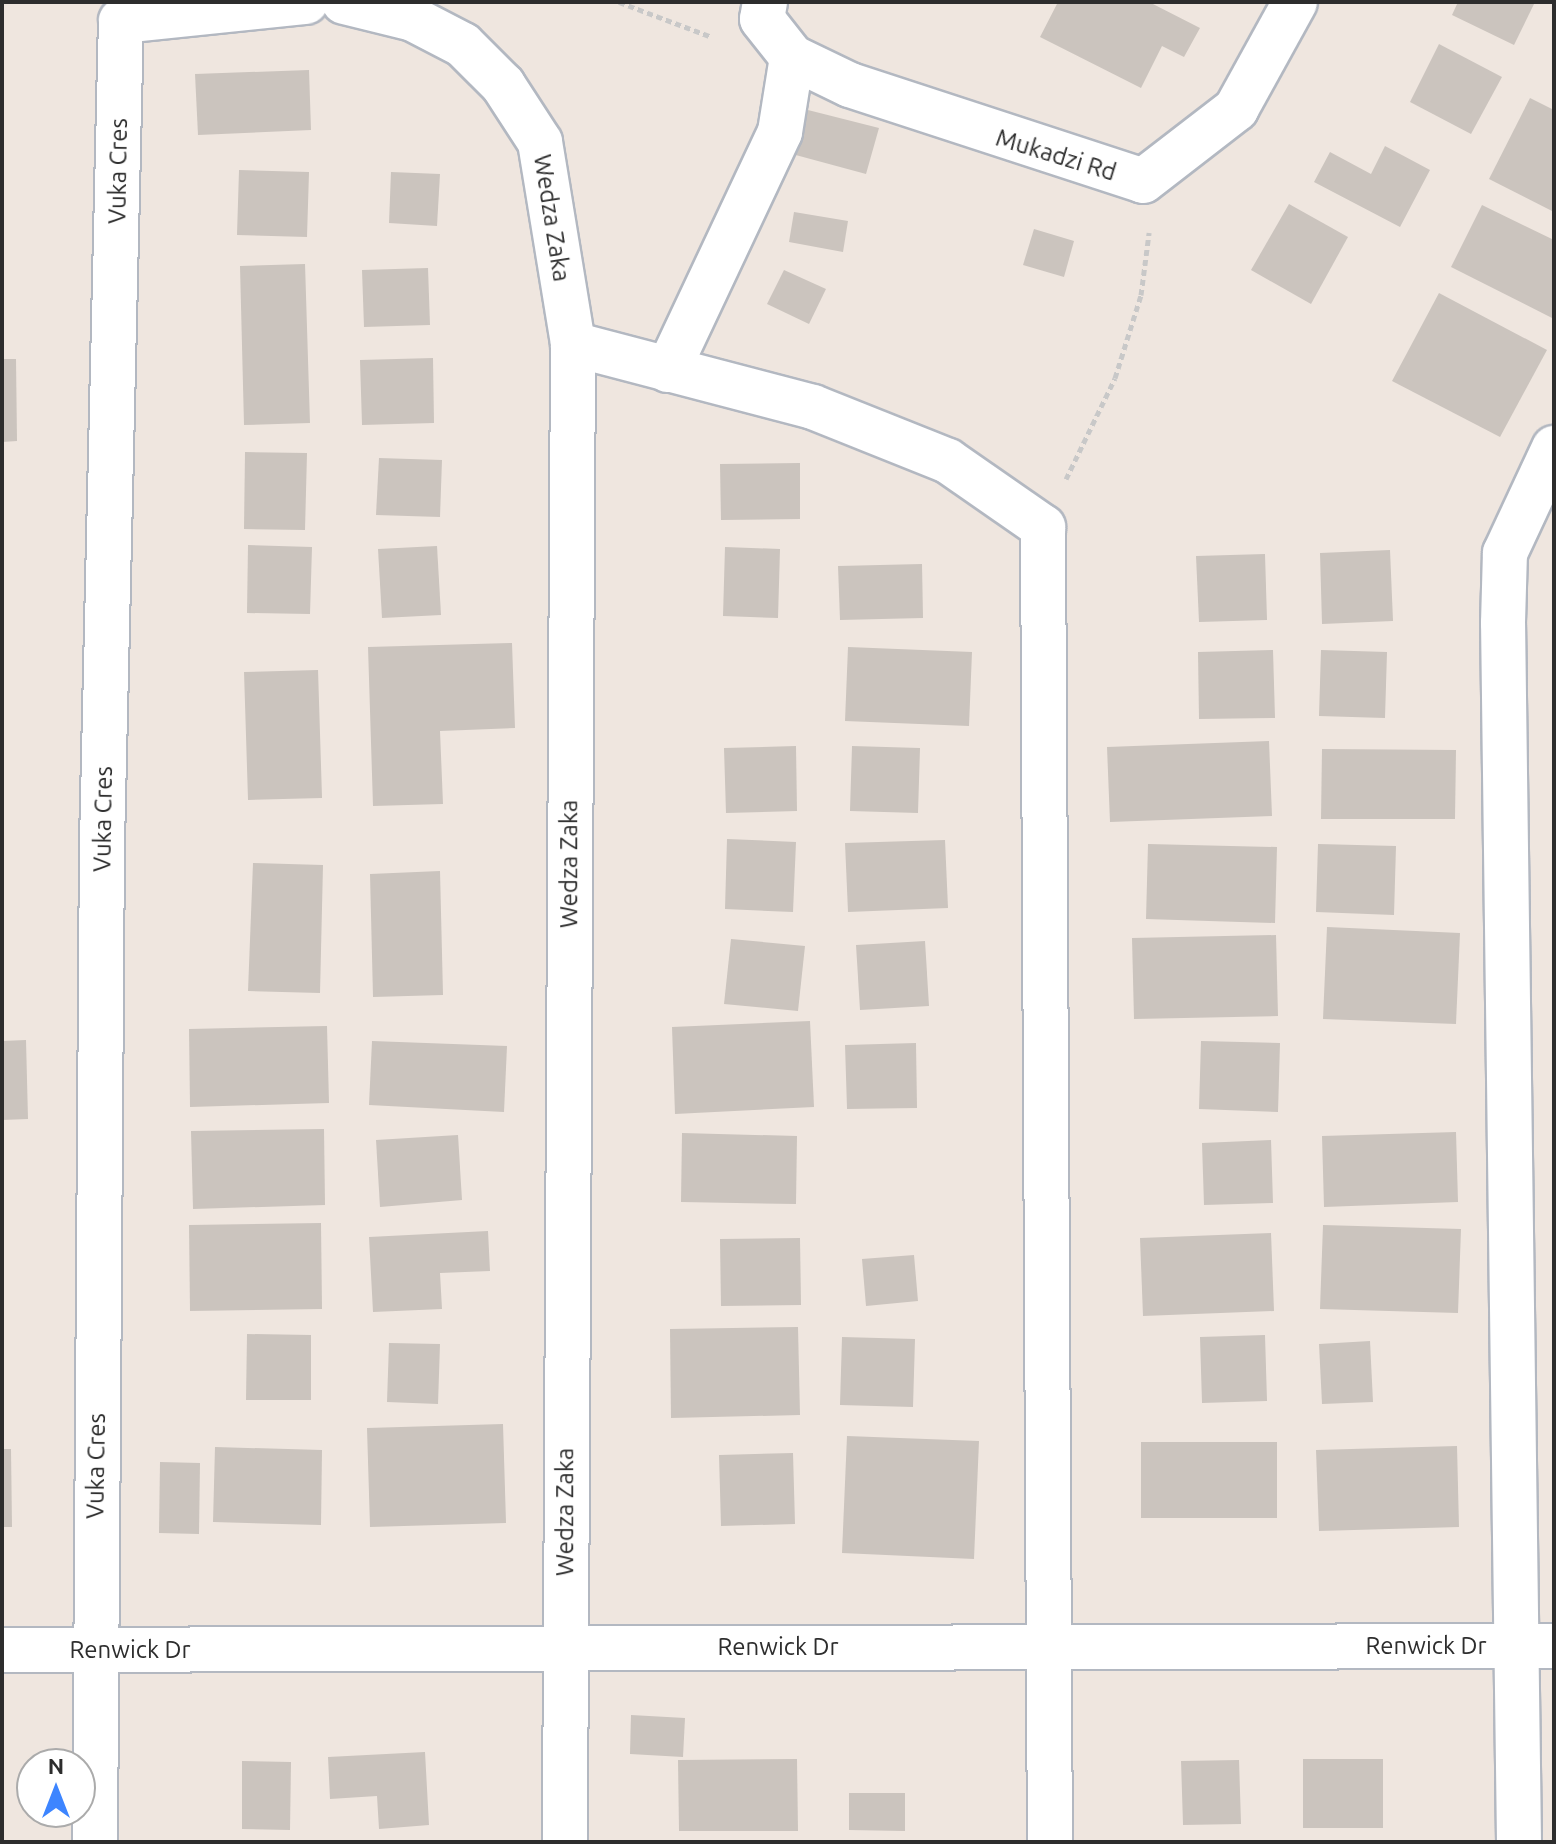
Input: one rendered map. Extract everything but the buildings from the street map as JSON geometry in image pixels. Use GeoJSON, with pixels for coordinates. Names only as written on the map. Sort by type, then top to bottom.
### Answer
{"type":"FeatureCollection","features":[{"type":"Feature","properties":{"kind":"street"},"geometry":{"type":"LineString","coordinates":[[116,8],[306,2]]}},
{"type":"Feature","properties":{"kind":"street","name":"Wedza Zaka"},"geometry":{"type":"LineString","coordinates":[[344,2],[413,19],[463,45],[503,85],[540,142],[573,344],[565,1842]]}},
{"type":"Feature","properties":{"kind":"street","name":"Mukadzi Rd"},"geometry":{"type":"LineString","coordinates":[[792,57],[1029,149],[1143,181],[1236,109],[1295,2]]}},
{"type":"Feature","properties":{"kind":"street","name":"Vuka Cres"},"geometry":{"type":"LineString","coordinates":[[95,1842],[116,8]]}},
{"type":"Feature","properties":{"kind":"street"},"geometry":{"type":"LineString","coordinates":[[668,370],[780,132],[792,57],[763,10]]}},
{"type":"Feature","properties":{"kind":"street"},"geometry":{"type":"LineString","coordinates":[[573,344],[813,407],[948,461],[1043,527],[1050,1842]]}},
{"type":"Feature","properties":{"kind":"street"},"geometry":{"type":"LineString","coordinates":[[1519,1842],[1538,1646],[1503,623],[1505,553],[1554,448]]}},
{"type":"Feature","properties":{"kind":"street","name":"Renwick Dr"},"geometry":{"type":"LineString","coordinates":[[2,1650],[564,1646],[1538,1646]]}},
{"type":"Feature","properties":{"kind":"path"},"geometry":{"type":"LineString","coordinates":[[619,2],[710,38],[763,10]]}},
{"type":"Feature","properties":{"kind":"path"},"geometry":{"type":"LineString","coordinates":[[1043,527],[1115,378],[1141,295],[1149,234],[1143,181]]}}]}
